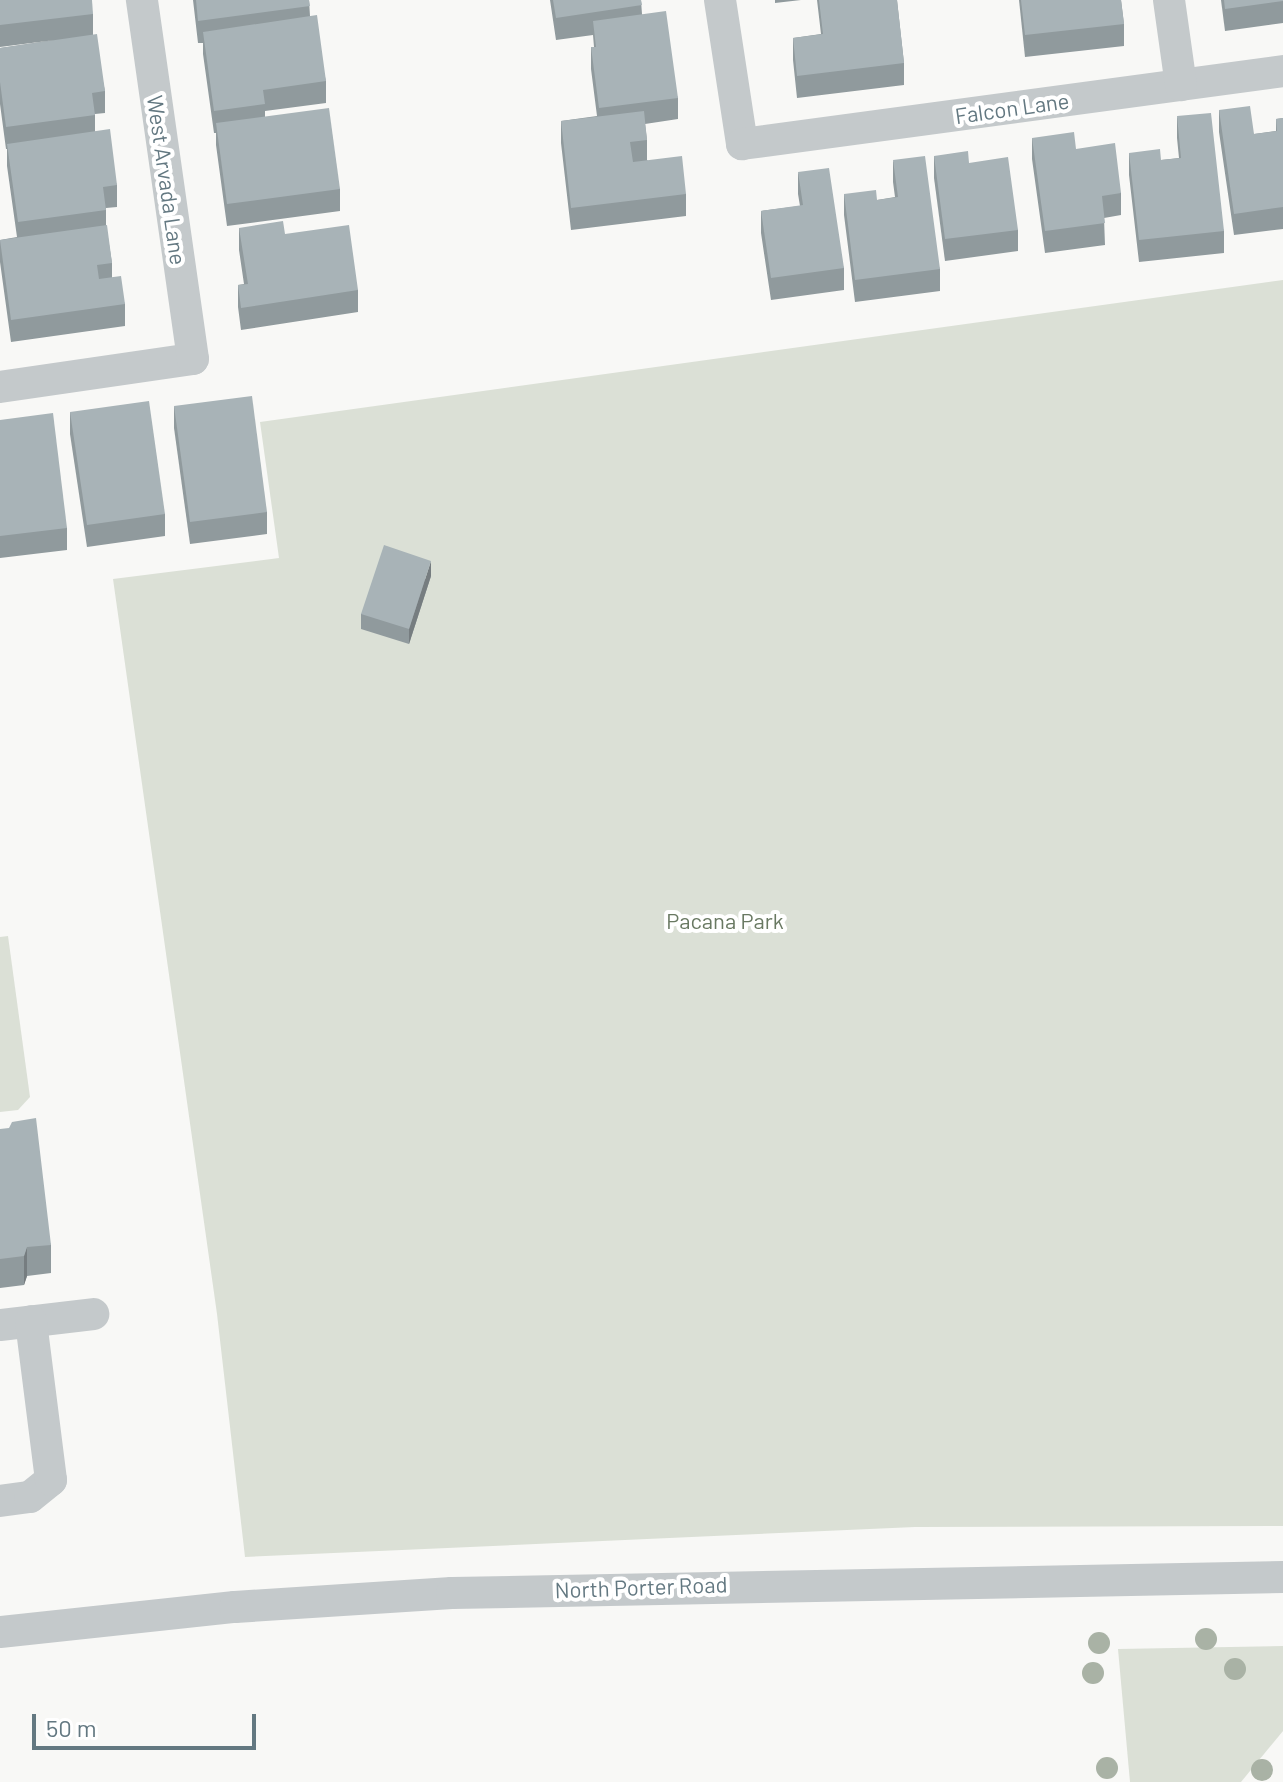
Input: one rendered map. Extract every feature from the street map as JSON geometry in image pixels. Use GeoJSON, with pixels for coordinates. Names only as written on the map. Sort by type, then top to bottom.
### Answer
{"type":"FeatureCollection","features":[{"type":"Feature","properties":{"kind":"street","name":"West Arvada Lane"},"geometry":{"type":"LineString","coordinates":[[0,387],[193,359],[142,0]]}},
{"type":"Feature","properties":{"kind":"street","name":"Falcon Lane"},"geometry":{"type":"LineString","coordinates":[[720,0],[742,144],[1283,71]]}},
{"type":"Feature","properties":{"kind":"street"},"geometry":{"type":"LineString","coordinates":[[1169,0],[1181,85]]}},
{"type":"Feature","properties":{"kind":"street"},"geometry":{"type":"LineString","coordinates":[[0,1501],[30,1497],[51,1480],[16,1323],[93,1314]]}},
{"type":"Feature","properties":{"kind":"street","name":"North Porter Road"},"geometry":{"type":"LineString","coordinates":[[0,1632],[235,1607],[452,1593],[1283,1577]]}},
{"type":"Feature","properties":{"kind":"green space","name":"Pacana Park"},"geometry":{"type":"Polygon","coordinates":[[[1283,280],[1283,1526],[915,1527],[245,1557],[217,1314],[113,579],[279,558],[260,422],[1283,280]]]}},
{"type":"Feature","properties":{"kind":"green space"},"geometry":{"type":"Polygon","coordinates":[[[8,936],[30,1097],[18,1110],[0,1112],[0,937],[8,936]]]}},
{"type":"Feature","properties":{"kind":"green space"},"geometry":{"type":"Polygon","coordinates":[[[1283,1646],[1283,1731],[1241,1782],[1130,1782],[1118,1649],[1283,1646]]]}},
{"type":"Feature","properties":{"kind":"building"},"geometry":{"type":"Polygon","coordinates":[[[0,0],[92,0],[93,14],[0,25],[0,0]]]}},
{"type":"Feature","properties":{"kind":"building"},"geometry":{"type":"Polygon","coordinates":[[[196,0],[309,0],[310,6],[198,21],[196,0]]]}},
{"type":"Feature","properties":{"kind":"building"},"geometry":{"type":"Polygon","coordinates":[[[553,0],[641,0],[642,5],[556,18],[553,0]]]}},
{"type":"Feature","properties":{"kind":"building"},"geometry":{"type":"Polygon","coordinates":[[[819,0],[897,0],[904,63],[797,76],[793,38],[823,34],[819,0]]]}},
{"type":"Feature","properties":{"kind":"building"},"geometry":{"type":"Polygon","coordinates":[[[1021,0],[1121,0],[1124,24],[1025,35],[1021,0]]]}},
{"type":"Feature","properties":{"kind":"building"},"geometry":{"type":"Polygon","coordinates":[[[1224,0],[1283,0],[1283,1],[1225,9],[1224,0]]]}},
{"type":"Feature","properties":{"kind":"building"},"geometry":{"type":"Polygon","coordinates":[[[666,11],[678,98],[599,108],[591,47],[596,47],[593,21],[666,11]]]}},
{"type":"Feature","properties":{"kind":"building"},"geometry":{"type":"Polygon","coordinates":[[[317,15],[326,81],[263,90],[265,104],[214,111],[203,32],[317,15]]]}},
{"type":"Feature","properties":{"kind":"building"},"geometry":{"type":"Polygon","coordinates":[[[97,34],[105,91],[92,93],[95,115],[6,127],[0,82],[0,48],[97,34]]]}},
{"type":"Feature","properties":{"kind":"building"},"geometry":{"type":"Polygon","coordinates":[[[1250,106],[1254,134],[1277,131],[1276,119],[1283,118],[1283,207],[1234,214],[1219,110],[1250,106]]]}},
{"type":"Feature","properties":{"kind":"building"},"geometry":{"type":"Polygon","coordinates":[[[329,108],[340,189],[227,204],[216,123],[329,108]]]}},
{"type":"Feature","properties":{"kind":"building"},"geometry":{"type":"Polygon","coordinates":[[[644,111],[647,140],[630,142],[633,162],[682,156],[686,194],[571,208],[561,121],[644,111]]]}},
{"type":"Feature","properties":{"kind":"building"},"geometry":{"type":"Polygon","coordinates":[[[1211,113],[1224,231],[1139,240],[1129,153],[1160,149],[1161,160],[1181,158],[1177,116],[1211,113]]]}},
{"type":"Feature","properties":{"kind":"building"},"geometry":{"type":"Polygon","coordinates":[[[110,129],[117,185],[103,187],[106,210],[18,222],[7,144],[110,129]]]}},
{"type":"Feature","properties":{"kind":"building"},"geometry":{"type":"Polygon","coordinates":[[[1074,132],[1076,149],[1115,143],[1121,193],[1102,196],[1105,223],[1045,231],[1032,138],[1074,132]]]}},
{"type":"Feature","properties":{"kind":"building"},"geometry":{"type":"Polygon","coordinates":[[[968,151],[969,163],[1008,157],[1018,230],[945,239],[934,156],[968,151]]]}},
{"type":"Feature","properties":{"kind":"building"},"geometry":{"type":"Polygon","coordinates":[[[925,156],[940,269],[855,280],[844,194],[876,190],[877,200],[898,197],[893,160],[925,156]]]}},
{"type":"Feature","properties":{"kind":"building"},"geometry":{"type":"Polygon","coordinates":[[[829,168],[844,268],[771,278],[761,211],[803,205],[798,172],[829,168]]]}},
{"type":"Feature","properties":{"kind":"building"},"geometry":{"type":"Polygon","coordinates":[[[283,221],[285,234],[349,225],[358,290],[241,308],[238,285],[248,284],[239,228],[283,221]]]}},
{"type":"Feature","properties":{"kind":"building"},"geometry":{"type":"Polygon","coordinates":[[[107,225],[112,263],[97,265],[99,279],[121,276],[125,304],[11,320],[0,240],[107,225]]]}},
{"type":"Feature","properties":{"kind":"building"},"geometry":{"type":"Polygon","coordinates":[[[252,396],[267,512],[190,522],[174,406],[252,396]]]}},
{"type":"Feature","properties":{"kind":"building"},"geometry":{"type":"Polygon","coordinates":[[[149,401],[165,514],[87,525],[70,412],[149,401]]]}},
{"type":"Feature","properties":{"kind":"building"},"geometry":{"type":"Polygon","coordinates":[[[53,413],[67,528],[0,536],[0,420],[53,413]]]}},
{"type":"Feature","properties":{"kind":"building"},"geometry":{"type":"Polygon","coordinates":[[[384,545],[431,561],[409,629],[361,614],[384,545]]]}},
{"type":"Feature","properties":{"kind":"building"},"geometry":{"type":"Polygon","coordinates":[[[36,1118],[51,1245],[27,1247],[24,1256],[0,1259],[0,1129],[9,1128],[12,1122],[36,1118]]]}}]}
